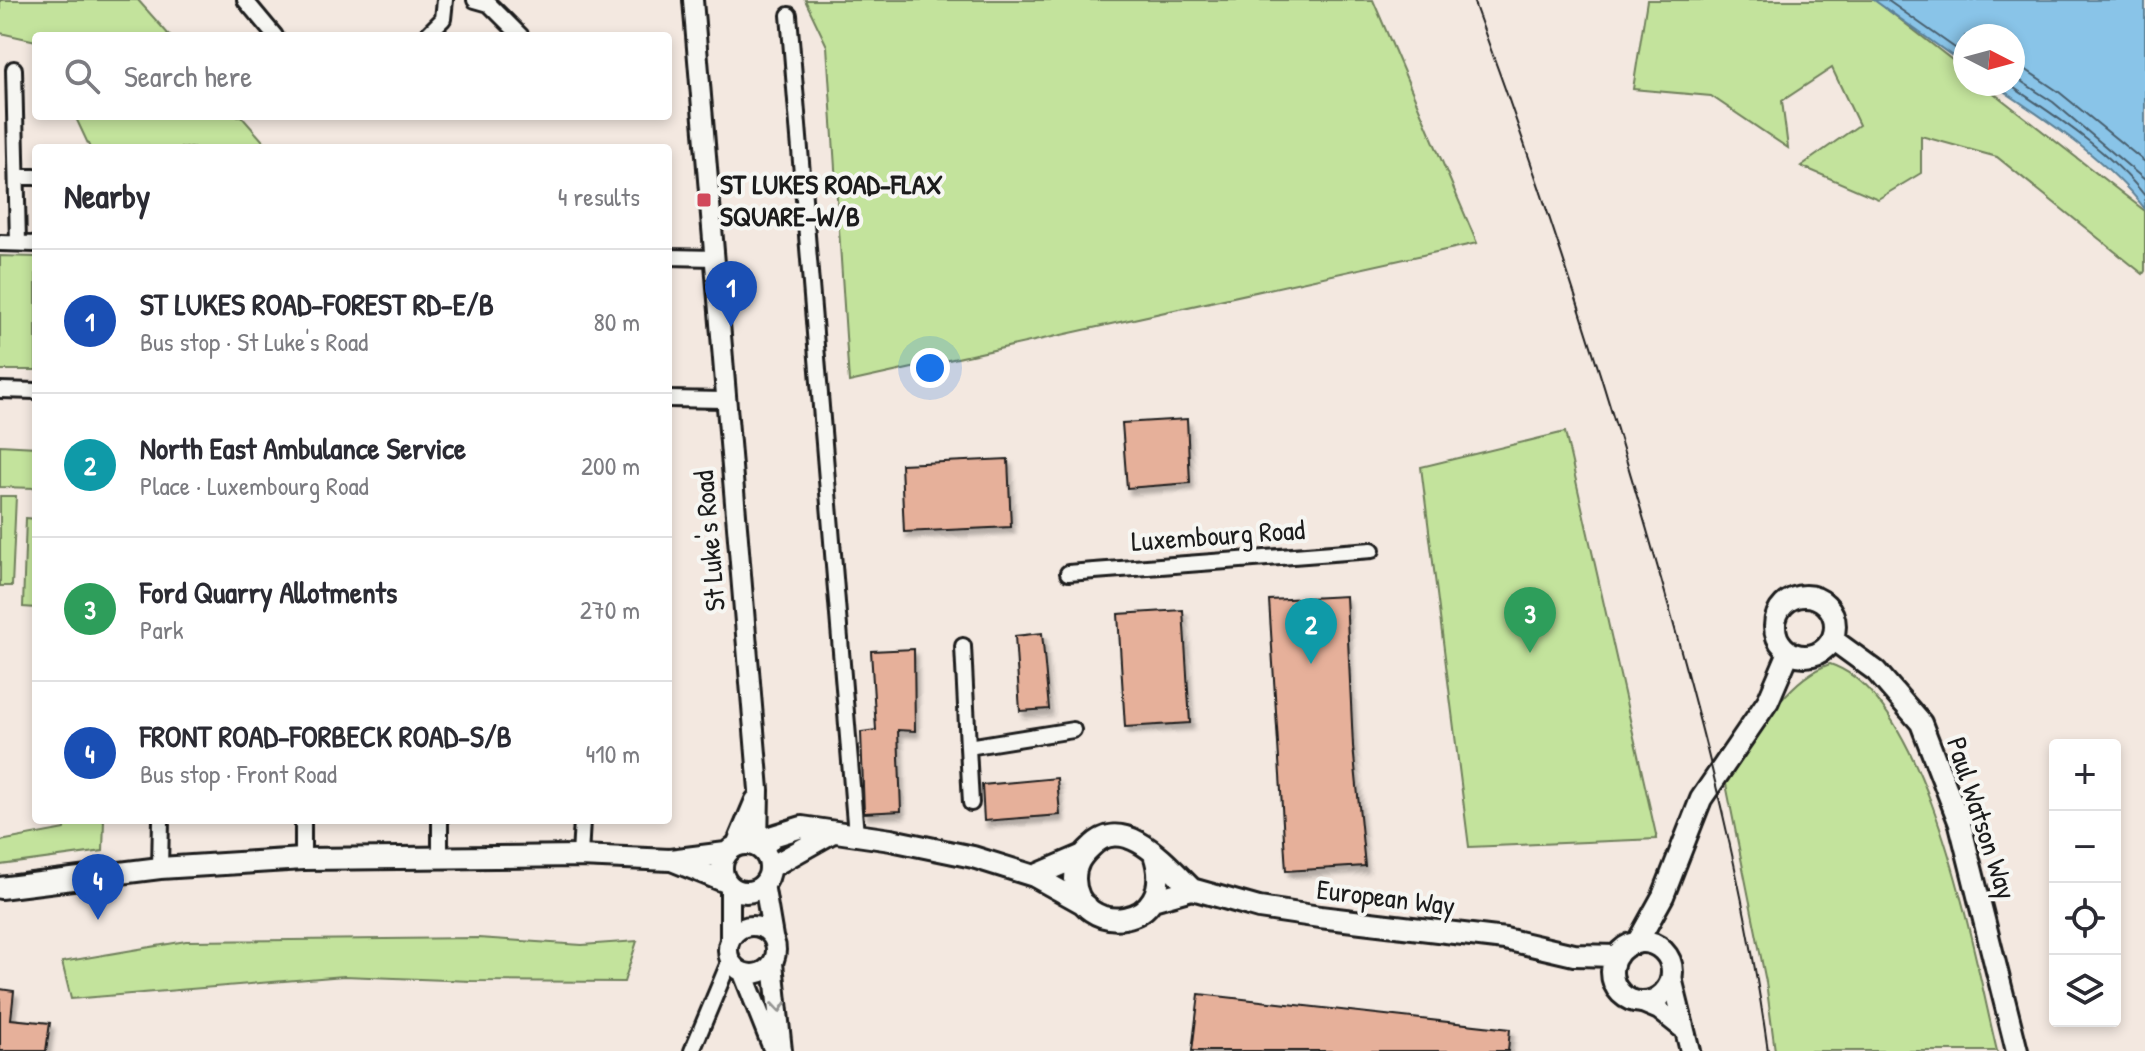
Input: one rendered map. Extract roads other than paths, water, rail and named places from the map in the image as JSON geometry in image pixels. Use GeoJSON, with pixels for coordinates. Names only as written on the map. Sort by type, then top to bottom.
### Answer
{"type":"FeatureCollection","features":[{"type":"Feature","properties":{"kind":"main road"},"geometry":{"type":"LineString","coordinates":[[1812,597],[1827,607],[1834,622],[1832,639],[1819,653],[1809,656],[1789,652],[1781,645],[1775,630],[1779,610],[1792,599],[1812,597]]}},
{"type":"Feature","properties":{"kind":"main road","name":"Paul Watson Way"},"geometry":{"type":"LineString","coordinates":[[1832,639],[1876,671],[1921,723],[1960,824],[2017,1051]]}},
{"type":"Feature","properties":{"kind":"main road"},"geometry":{"type":"LineString","coordinates":[[1663,896],[1659,947],[1670,962],[1672,978],[1663,994],[1640,1002],[1619,991],[1615,966],[1637,943],[1663,896],[1701,799],[1768,701],[1789,652]]}},
{"type":"Feature","properties":{"kind":"main road"},"geometry":{"type":"LineString","coordinates":[[670,860],[749,892],[773,836],[785,829],[802,827],[961,854],[1034,876],[1086,905],[1099,916],[1114,920],[1128,919],[1146,910],[1153,900],[1160,873],[1154,854]]}},
{"type":"Feature","properties":{"kind":"main road"},"geometry":{"type":"LineString","coordinates":[[1034,876],[1081,856],[1096,841],[1108,836],[1130,837],[1192,889]]}},
{"type":"Feature","properties":{"kind":"main road"},"geometry":{"type":"LineString","coordinates":[[0,888],[160,868],[303,859],[580,856],[670,860],[731,849],[764,862]]}},
{"type":"Feature","properties":{"kind":"main road"},"geometry":{"type":"LineString","coordinates":[[728,884],[721,870],[731,849]]}},
{"type":"Feature","properties":{"kind":"main road"},"geometry":{"type":"LineString","coordinates":[[1081,856],[1075,879],[1086,905]]}},
{"type":"Feature","properties":{"kind":"main road"},"geometry":{"type":"LineString","coordinates":[[1153,900],[1192,889]]}},
{"type":"Feature","properties":{"kind":"main road","name":"European Way"},"geometry":{"type":"LineString","coordinates":[[1192,889],[1259,908],[1505,939],[1615,966]]}},
{"type":"Feature","properties":{"kind":"main road"},"geometry":{"type":"LineString","coordinates":[[1637,943],[1659,947]]}},
{"type":"Feature","properties":{"kind":"street"},"geometry":{"type":"LineString","coordinates":[[245,0],[272,32]]}},
{"type":"Feature","properties":{"kind":"street"},"geometry":{"type":"LineString","coordinates":[[430,32],[443,19],[445,0]]}},
{"type":"Feature","properties":{"kind":"street"},"geometry":{"type":"LineString","coordinates":[[475,0],[489,4],[517,32]]}},
{"type":"Feature","properties":{"kind":"street","name":"St Luke's Road"},"geometry":{"type":"LineString","coordinates":[[693,0],[764,862],[773,937]]}},
{"type":"Feature","properties":{"kind":"street"},"geometry":{"type":"LineString","coordinates":[[789,15],[856,835]]}},
{"type":"Feature","properties":{"kind":"street"},"geometry":{"type":"LineString","coordinates":[[14,69],[18,243]]}},
{"type":"Feature","properties":{"kind":"street"},"geometry":{"type":"LineString","coordinates":[[17,177],[32,177]]}},
{"type":"Feature","properties":{"kind":"street"},"geometry":{"type":"LineString","coordinates":[[0,243],[32,244]]}},
{"type":"Feature","properties":{"kind":"street"},"geometry":{"type":"LineString","coordinates":[[672,257],[715,258]]}},
{"type":"Feature","properties":{"kind":"street"},"geometry":{"type":"LineString","coordinates":[[0,390],[32,391]]}},
{"type":"Feature","properties":{"kind":"street"},"geometry":{"type":"LineString","coordinates":[[672,399],[725,400]]}},
{"type":"Feature","properties":{"kind":"street","name":"Luxembourg Road"},"geometry":{"type":"LineString","coordinates":[[1068,573],[1372,550]]}},
{"type":"Feature","properties":{"kind":"street"},"geometry":{"type":"LineString","coordinates":[[963,646],[971,803]]}},
{"type":"Feature","properties":{"kind":"street"},"geometry":{"type":"LineString","coordinates":[[968,747],[1073,730]]}},
{"type":"Feature","properties":{"kind":"street","name":"St Luke's Road"},"geometry":{"type":"LineString","coordinates":[[731,849],[759,790]]}},
{"type":"Feature","properties":{"kind":"street"},"geometry":{"type":"LineString","coordinates":[[160,868],[161,824]]}},
{"type":"Feature","properties":{"kind":"street"},"geometry":{"type":"LineString","coordinates":[[303,824],[303,859]]}},
{"type":"Feature","properties":{"kind":"street"},"geometry":{"type":"LineString","coordinates":[[440,824],[440,858]]}},
{"type":"Feature","properties":{"kind":"street"},"geometry":{"type":"LineString","coordinates":[[580,856],[582,824]]}},
{"type":"Feature","properties":{"kind":"street"},"geometry":{"type":"LineString","coordinates":[[728,884],[730,940],[736,966],[774,1051]]}},
{"type":"Feature","properties":{"kind":"street"},"geometry":{"type":"LineString","coordinates":[[730,940],[748,926],[760,927],[773,937],[782,1051]]}},
{"type":"Feature","properties":{"kind":"street"},"geometry":{"type":"LineString","coordinates":[[736,966],[759,974],[773,963]]}},
{"type":"Feature","properties":{"kind":"street"},"geometry":{"type":"LineString","coordinates":[[692,1051],[736,966]]}},
{"type":"Feature","properties":{"kind":"street"},"geometry":{"type":"LineString","coordinates":[[1672,978],[1690,1051]]}},
{"type":"Feature","properties":{"kind":"street"},"geometry":{"type":"LineString","coordinates":[[1640,1002],[1659,1010],[1684,1030]]}},
{"type":"Feature","properties":{"kind":"water"},"geometry":{"type":"Polygon","coordinates":[[[1874,0],[2145,0],[2145,209],[2094,157],[2010,96],[2025,96],[2025,24],[1953,24],[1953,56],[1874,0]]]}},
{"type":"Feature","properties":{"kind":"tram line"},"geometry":{"type":"LineString","coordinates":[[1473,0],[1574,291],[1663,586],[1723,817],[1748,933],[1768,1051]]}},
{"type":"Feature","properties":{"kind":"place","name":"ST LUKES ROAD-FLAX SQUARE-W/B"},"geometry":{"type":"Point","coordinates":[704,200]}},
{"type":"Feature","properties":{"kind":"place","name":"ST LUKES ROAD-FOREST RD-E/B"},"geometry":{"type":"Point","coordinates":[731,327]}},
{"type":"Feature","properties":{"kind":"place","name":"Ford Quarry Allotments"},"geometry":{"type":"Point","coordinates":[1530,653]}},
{"type":"Feature","properties":{"kind":"place","name":"North East Ambulance Service"},"geometry":{"type":"Point","coordinates":[1311,664]}},
{"type":"Feature","properties":{"kind":"place","name":"FRONT ROAD-FORBECK ROAD-S/B"},"geometry":{"type":"Point","coordinates":[98,920]}}]}
